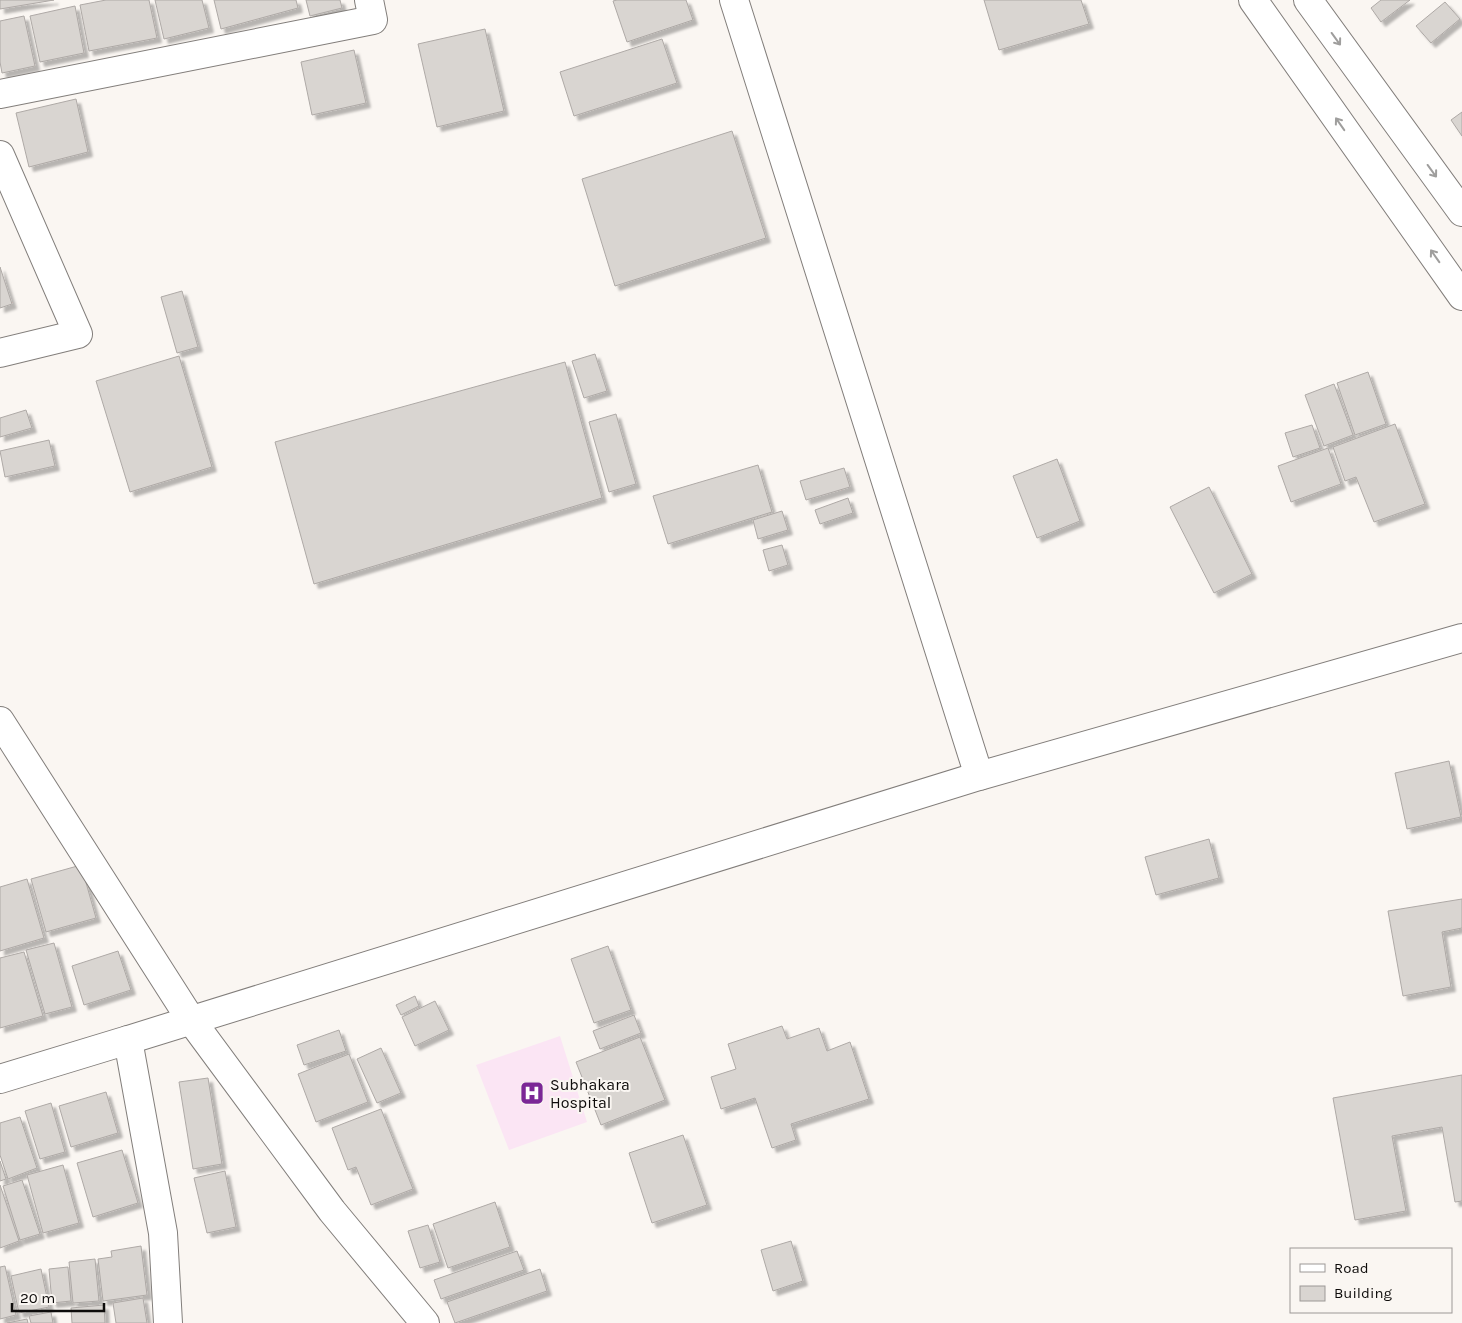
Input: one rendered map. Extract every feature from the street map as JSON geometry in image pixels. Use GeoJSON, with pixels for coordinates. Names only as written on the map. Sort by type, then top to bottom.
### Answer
{"type":"FeatureCollection","features":[{"type":"Feature","properties":{"kind":"street"},"geometry":{"type":"LineString","coordinates":[[0,94],[374,20],[369,0]]}},
{"type":"Feature","properties":{"kind":"street"},"geometry":{"type":"LineString","coordinates":[[734,0],[979,776]]}},
{"type":"Feature","properties":{"kind":"street"},"geometry":{"type":"LineString","coordinates":[[1252,0],[1462,296]]}},
{"type":"Feature","properties":{"kind":"street"},"geometry":{"type":"LineString","coordinates":[[1308,0],[1459,203]]}},
{"type":"Feature","properties":{"kind":"street"},"geometry":{"type":"LineString","coordinates":[[0,155],[78,334],[0,353]]}},
{"type":"Feature","properties":{"kind":"street"},"geometry":{"type":"LineString","coordinates":[[0,1079],[979,776],[1462,638]]}},
{"type":"Feature","properties":{"kind":"street"},"geometry":{"type":"LineString","coordinates":[[0,721],[191,1020],[332,1211],[425,1323]]}},
{"type":"Feature","properties":{"kind":"street"},"geometry":{"type":"LineString","coordinates":[[128,1040],[162,1233],[168,1323]]}},
{"type":"Feature","properties":{"kind":"shaded area","name":"Subhakara Hospital"},"geometry":{"type":"Polygon","coordinates":[[[560,1036],[587,1122],[509,1150],[476,1065],[560,1036]]]}},
{"type":"Feature","properties":{"kind":"building"},"geometry":{"type":"Polygon","coordinates":[[[0,0],[54,0],[0,9],[0,0]]]}},
{"type":"Feature","properties":{"kind":"building"},"geometry":{"type":"Polygon","coordinates":[[[106,0],[149,0],[157,38],[89,51],[80,5],[106,0]]]}},
{"type":"Feature","properties":{"kind":"building"},"geometry":{"type":"Polygon","coordinates":[[[155,0],[202,0],[209,28],[164,39],[155,0]]]}},
{"type":"Feature","properties":{"kind":"building"},"geometry":{"type":"Polygon","coordinates":[[[214,0],[296,0],[298,8],[221,29],[214,0]]]}},
{"type":"Feature","properties":{"kind":"building"},"geometry":{"type":"Polygon","coordinates":[[[306,0],[340,0],[342,8],[310,16],[306,0]]]}},
{"type":"Feature","properties":{"kind":"building"},"geometry":{"type":"Polygon","coordinates":[[[686,0],[693,20],[627,42],[613,1],[686,0]]]}},
{"type":"Feature","properties":{"kind":"building"},"geometry":{"type":"Polygon","coordinates":[[[984,0],[1081,0],[1089,24],[999,50],[984,0]]]}},
{"type":"Feature","properties":{"kind":"building"},"geometry":{"type":"Polygon","coordinates":[[[1381,0],[1410,0],[1381,22],[1371,8],[1381,0]]]}},
{"type":"Feature","properties":{"kind":"building"},"geometry":{"type":"Polygon","coordinates":[[[1445,2],[1460,19],[1431,43],[1416,26],[1445,2]]]}},
{"type":"Feature","properties":{"kind":"building"},"geometry":{"type":"Polygon","coordinates":[[[75,6],[84,53],[40,62],[30,16],[75,6]]]}},
{"type":"Feature","properties":{"kind":"building"},"geometry":{"type":"Polygon","coordinates":[[[24,16],[35,66],[2,73],[0,62],[0,21],[24,16]]]}},
{"type":"Feature","properties":{"kind":"building"},"geometry":{"type":"Polygon","coordinates":[[[485,29],[504,111],[437,127],[418,44],[485,29]]]}},
{"type":"Feature","properties":{"kind":"building"},"geometry":{"type":"Polygon","coordinates":[[[662,39],[677,83],[574,116],[560,72],[662,39]]]}},
{"type":"Feature","properties":{"kind":"building"},"geometry":{"type":"Polygon","coordinates":[[[354,50],[366,103],[312,115],[301,62],[354,50]]]}},
{"type":"Feature","properties":{"kind":"building"},"geometry":{"type":"Polygon","coordinates":[[[76,99],[88,152],[29,167],[16,113],[76,99]]]}},
{"type":"Feature","properties":{"kind":"building"},"geometry":{"type":"Polygon","coordinates":[[[1462,112],[1462,136],[1451,120],[1462,112]]]}},
{"type":"Feature","properties":{"kind":"building"},"geometry":{"type":"Polygon","coordinates":[[[732,131],[766,238],[615,286],[582,179],[732,131]]]}},
{"type":"Feature","properties":{"kind":"building"},"geometry":{"type":"Polygon","coordinates":[[[0,267],[12,304],[0,308],[0,267]]]}},
{"type":"Feature","properties":{"kind":"building"},"geometry":{"type":"Polygon","coordinates":[[[182,291],[198,347],[177,353],[161,297],[182,291]]]}},
{"type":"Feature","properties":{"kind":"building"},"geometry":{"type":"Polygon","coordinates":[[[595,354],[607,391],[584,398],[572,361],[595,354]]]}},
{"type":"Feature","properties":{"kind":"building"},"geometry":{"type":"Polygon","coordinates":[[[179,356],[212,467],[130,492],[96,381],[179,356]]]}},
{"type":"Feature","properties":{"kind":"building"},"geometry":{"type":"Polygon","coordinates":[[[565,362],[602,498],[314,584],[275,442],[565,362]]]}},
{"type":"Feature","properties":{"kind":"building"},"geometry":{"type":"Polygon","coordinates":[[[1368,372],[1386,424],[1355,435],[1337,383],[1368,372]]]}},
{"type":"Feature","properties":{"kind":"building"},"geometry":{"type":"Polygon","coordinates":[[[1334,384],[1353,435],[1324,446],[1305,395],[1334,384]]]}},
{"type":"Feature","properties":{"kind":"building"},"geometry":{"type":"Polygon","coordinates":[[[26,410],[32,428],[0,437],[0,418],[26,410]]]}},
{"type":"Feature","properties":{"kind":"building"},"geometry":{"type":"Polygon","coordinates":[[[616,414],[636,484],[609,492],[589,422],[616,414]]]}},
{"type":"Feature","properties":{"kind":"building"},"geometry":{"type":"Polygon","coordinates":[[[1395,424],[1425,504],[1374,522],[1356,477],[1345,481],[1333,447],[1395,424]]]}},
{"type":"Feature","properties":{"kind":"building"},"geometry":{"type":"Polygon","coordinates":[[[1312,425],[1320,448],[1293,457],[1285,433],[1312,425]]]}},
{"type":"Feature","properties":{"kind":"building"},"geometry":{"type":"Polygon","coordinates":[[[49,440],[55,466],[5,477],[0,451],[49,440]]]}},
{"type":"Feature","properties":{"kind":"building"},"geometry":{"type":"Polygon","coordinates":[[[1328,448],[1341,484],[1291,502],[1278,466],[1328,448]]]}},
{"type":"Feature","properties":{"kind":"building"},"geometry":{"type":"Polygon","coordinates":[[[1057,459],[1080,521],[1037,538],[1013,476],[1057,459]]]}},
{"type":"Feature","properties":{"kind":"building"},"geometry":{"type":"Polygon","coordinates":[[[758,465],[772,512],[668,544],[653,496],[758,465]]]}},
{"type":"Feature","properties":{"kind":"building"},"geometry":{"type":"Polygon","coordinates":[[[844,468],[850,487],[806,500],[800,481],[844,468]]]}},
{"type":"Feature","properties":{"kind":"building"},"geometry":{"type":"Polygon","coordinates":[[[1209,487],[1252,574],[1214,593],[1170,507],[1209,487]]]}},
{"type":"Feature","properties":{"kind":"building"},"geometry":{"type":"Polygon","coordinates":[[[848,498],[853,513],[820,524],[815,510],[848,498]]]}},
{"type":"Feature","properties":{"kind":"building"},"geometry":{"type":"Polygon","coordinates":[[[782,511],[788,530],[758,539],[753,520],[782,511]]]}},
{"type":"Feature","properties":{"kind":"building"},"geometry":{"type":"Polygon","coordinates":[[[782,545],[788,565],[769,571],[763,550],[782,545]]]}},
{"type":"Feature","properties":{"kind":"building"},"geometry":{"type":"Polygon","coordinates":[[[1449,761],[1461,817],[1407,829],[1395,773],[1449,761]]]}},
{"type":"Feature","properties":{"kind":"building"},"geometry":{"type":"Polygon","coordinates":[[[1209,839],[1219,878],[1156,895],[1145,857],[1209,839]]]}},
{"type":"Feature","properties":{"kind":"building"},"geometry":{"type":"Polygon","coordinates":[[[81,865],[96,918],[46,932],[31,879],[81,865]]]}},
{"type":"Feature","properties":{"kind":"building"},"geometry":{"type":"Polygon","coordinates":[[[27,879],[44,938],[0,951],[0,887],[27,879]]]}},
{"type":"Feature","properties":{"kind":"building"},"geometry":{"type":"Polygon","coordinates":[[[1462,899],[1462,928],[1442,932],[1451,987],[1403,996],[1388,911],[1462,899]]]}},
{"type":"Feature","properties":{"kind":"building"},"geometry":{"type":"Polygon","coordinates":[[[54,943],[72,1007],[45,1014],[26,950],[54,943]]]}},
{"type":"Feature","properties":{"kind":"building"},"geometry":{"type":"Polygon","coordinates":[[[608,946],[631,1010],[594,1023],[571,959],[608,946]]]}},
{"type":"Feature","properties":{"kind":"building"},"geometry":{"type":"Polygon","coordinates":[[[118,951],[131,990],[84,1005],[72,966],[118,951]]]}},
{"type":"Feature","properties":{"kind":"building"},"geometry":{"type":"Polygon","coordinates":[[[24,952],[43,1016],[0,1028],[0,958],[24,952]]]}},
{"type":"Feature","properties":{"kind":"building"},"geometry":{"type":"Polygon","coordinates":[[[415,996],[419,1006],[401,1015],[396,1005],[415,996]]]}},
{"type":"Feature","properties":{"kind":"building"},"geometry":{"type":"Polygon","coordinates":[[[435,1001],[449,1030],[415,1046],[402,1017],[435,1001]]]}},
{"type":"Feature","properties":{"kind":"building"},"geometry":{"type":"Polygon","coordinates":[[[634,1015],[641,1033],[600,1049],[593,1031],[634,1015]]]}},
{"type":"Feature","properties":{"kind":"building"},"geometry":{"type":"Polygon","coordinates":[[[782,1026],[787,1039],[819,1028],[827,1051],[850,1042],[869,1099],[791,1124],[796,1140],[772,1148],[755,1098],[721,1109],[711,1077],[736,1069],[728,1044],[782,1026]]]}},
{"type":"Feature","properties":{"kind":"building"},"geometry":{"type":"Polygon","coordinates":[[[339,1030],[346,1051],[304,1065],[297,1045],[339,1030]]]}},
{"type":"Feature","properties":{"kind":"building"},"geometry":{"type":"Polygon","coordinates":[[[640,1037],[665,1100],[601,1125],[576,1062],[640,1037]]]}},
{"type":"Feature","properties":{"kind":"building"},"geometry":{"type":"Polygon","coordinates":[[[381,1048],[401,1093],[377,1103],[357,1059],[381,1048]]]}},
{"type":"Feature","properties":{"kind":"building"},"geometry":{"type":"Polygon","coordinates":[[[349,1054],[368,1102],[316,1122],[298,1074],[349,1054]]]}},
{"type":"Feature","properties":{"kind":"building"},"geometry":{"type":"Polygon","coordinates":[[[1462,1075],[1462,1201],[1455,1202],[1442,1127],[1392,1136],[1406,1211],[1355,1220],[1333,1098],[1462,1075]]]}},
{"type":"Feature","properties":{"kind":"building"},"geometry":{"type":"Polygon","coordinates":[[[208,1078],[222,1164],[193,1169],[179,1082],[208,1078]]]}},
{"type":"Feature","properties":{"kind":"building"},"geometry":{"type":"Polygon","coordinates":[[[106,1092],[118,1133],[71,1147],[59,1106],[106,1092]]]}},
{"type":"Feature","properties":{"kind":"building"},"geometry":{"type":"Polygon","coordinates":[[[51,1103],[65,1152],[40,1159],[25,1111],[51,1103]]]}},
{"type":"Feature","properties":{"kind":"building"},"geometry":{"type":"Polygon","coordinates":[[[381,1109],[413,1189],[371,1205],[356,1167],[348,1170],[332,1128],[381,1109]]]}},
{"type":"Feature","properties":{"kind":"building"},"geometry":{"type":"Polygon","coordinates":[[[20,1117],[37,1168],[8,1179],[0,1155],[0,1123],[20,1117]]]}},
{"type":"Feature","properties":{"kind":"building"},"geometry":{"type":"Polygon","coordinates":[[[683,1135],[707,1205],[652,1223],[629,1153],[683,1135]]]}},
{"type":"Feature","properties":{"kind":"building"},"geometry":{"type":"Polygon","coordinates":[[[122,1150],[138,1203],[93,1217],[77,1163],[122,1150]]]}},
{"type":"Feature","properties":{"kind":"building"},"geometry":{"type":"Polygon","coordinates":[[[0,1161],[6,1179],[0,1181],[0,1161]]]}},
{"type":"Feature","properties":{"kind":"building"},"geometry":{"type":"Polygon","coordinates":[[[63,1165],[79,1223],[43,1233],[27,1175],[63,1165]]]}},
{"type":"Feature","properties":{"kind":"building"},"geometry":{"type":"Polygon","coordinates":[[[225,1171],[236,1227],[207,1233],[194,1178],[225,1171]]]}},
{"type":"Feature","properties":{"kind":"building"},"geometry":{"type":"Polygon","coordinates":[[[22,1180],[40,1234],[20,1240],[3,1186],[22,1180]]]}},
{"type":"Feature","properties":{"kind":"building"},"geometry":{"type":"Polygon","coordinates":[[[0,1185],[19,1241],[0,1248],[0,1185]]]}},
{"type":"Feature","properties":{"kind":"building"},"geometry":{"type":"Polygon","coordinates":[[[495,1202],[510,1247],[448,1268],[433,1224],[495,1202]]]}},
{"type":"Feature","properties":{"kind":"building"},"geometry":{"type":"Polygon","coordinates":[[[428,1225],[440,1262],[420,1268],[408,1231],[428,1225]]]}},
{"type":"Feature","properties":{"kind":"building"},"geometry":{"type":"Polygon","coordinates":[[[791,1241],[803,1281],[773,1291],[761,1250],[791,1241]]]}},
{"type":"Feature","properties":{"kind":"building"},"geometry":{"type":"Polygon","coordinates":[[[141,1246],[147,1295],[103,1301],[98,1259],[112,1257],[111,1251],[141,1246]]]}},
{"type":"Feature","properties":{"kind":"building"},"geometry":{"type":"Polygon","coordinates":[[[517,1251],[524,1270],[441,1299],[434,1280],[517,1251]]]}},
{"type":"Feature","properties":{"kind":"building"},"geometry":{"type":"Polygon","coordinates":[[[95,1259],[99,1301],[73,1303],[69,1262],[95,1259]]]}},
{"type":"Feature","properties":{"kind":"building"},"geometry":{"type":"Polygon","coordinates":[[[5,1266],[16,1315],[0,1319],[0,1267],[5,1266]]]}},
{"type":"Feature","properties":{"kind":"building"},"geometry":{"type":"Polygon","coordinates":[[[68,1267],[71,1301],[52,1303],[49,1269],[68,1267]]]}},
{"type":"Feature","properties":{"kind":"building"},"geometry":{"type":"Polygon","coordinates":[[[41,1269],[49,1307],[19,1313],[11,1276],[41,1269]]]}},
{"type":"Feature","properties":{"kind":"building"},"geometry":{"type":"Polygon","coordinates":[[[540,1269],[547,1291],[455,1323],[447,1302],[540,1269]]]}},
{"type":"Feature","properties":{"kind":"building"},"geometry":{"type":"Polygon","coordinates":[[[143,1298],[147,1323],[116,1323],[113,1303],[143,1298]]]}},
{"type":"Feature","properties":{"kind":"building"},"geometry":{"type":"Polygon","coordinates":[[[104,1305],[105,1323],[72,1323],[71,1308],[104,1305]]]}},
{"type":"Feature","properties":{"kind":"building"},"geometry":{"type":"Polygon","coordinates":[[[51,1312],[53,1323],[31,1323],[29,1316],[51,1312]]]}},
{"type":"Feature","properties":{"kind":"building"},"geometry":{"type":"Polygon","coordinates":[[[27,1319],[28,1323],[7,1323],[27,1319]]]}},
{"type":"Feature","properties":{"kind":"place","name":"Subhakara Hospital"},"geometry":{"type":"Point","coordinates":[532,1093]}}]}
